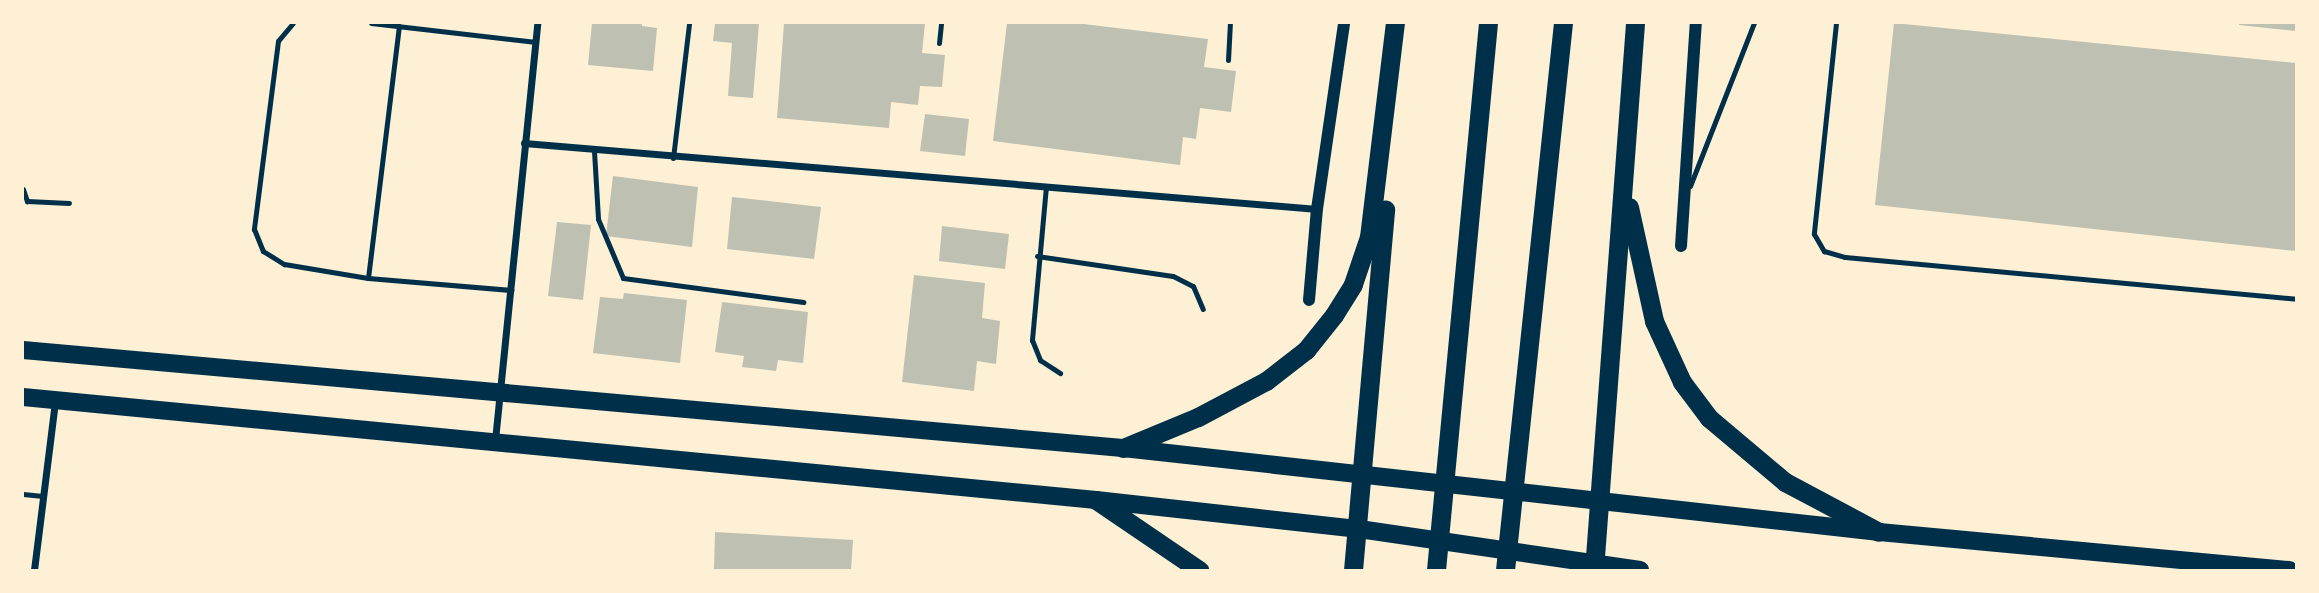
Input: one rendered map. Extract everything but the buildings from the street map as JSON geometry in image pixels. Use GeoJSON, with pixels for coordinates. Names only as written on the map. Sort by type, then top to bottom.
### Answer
{"type":"FeatureCollection","features":[{"type":"Feature","properties":{"kind":"highway"},"geometry":{"type":"LineString","coordinates":[[1123,448],[1198,417],[1266,381],[1306,350],[1335,315],[1353,284],[1369,237],[1398,23]]}},
{"type":"Feature","properties":{"kind":"highway"},"geometry":{"type":"LineString","coordinates":[[1353,570],[1359,529],[1398,23]]}},
{"type":"Feature","properties":{"kind":"highway"},"geometry":{"type":"LineString","coordinates":[[1436,570],[1488,23]]}},
{"type":"Feature","properties":{"kind":"highway"},"geometry":{"type":"LineString","coordinates":[[1505,570],[1563,23]]}},
{"type":"Feature","properties":{"kind":"highway"},"geometry":{"type":"LineString","coordinates":[[1595,567],[1635,23]]}},
{"type":"Feature","properties":{"kind":"highway"},"geometry":{"type":"LineString","coordinates":[[1623,161],[1633,242],[1654,321],[1682,382],[1709,418],[1744,451],[1785,482],[1889,532]]}},
{"type":"Feature","properties":{"kind":"highway"},"geometry":{"type":"LineString","coordinates":[[1096,500],[1199,570]]}},
{"type":"Feature","properties":{"kind":"main road"},"geometry":{"type":"LineString","coordinates":[[23,350],[1089,444],[1601,502],[2289,570]]}},
{"type":"Feature","properties":{"kind":"main road"},"geometry":{"type":"LineString","coordinates":[[23,397],[1096,500],[1359,529],[1595,567],[1640,570]]}},
{"type":"Feature","properties":{"kind":"street"},"geometry":{"type":"LineString","coordinates":[[494,444],[537,23]]}},
{"type":"Feature","properties":{"kind":"street"},"geometry":{"type":"LineString","coordinates":[[1310,300],[1317,209],[1344,23]]}},
{"type":"Feature","properties":{"kind":"street"},"geometry":{"type":"LineString","coordinates":[[1681,246],[1696,23]]}},
{"type":"Feature","properties":{"kind":"street"},"geometry":{"type":"LineString","coordinates":[[524,144],[1317,209]]}},
{"type":"Feature","properties":{"kind":"street"},"geometry":{"type":"LineString","coordinates":[[34,570],[55,400]]}},
{"type":"Feature","properties":{"kind":"lane"},"geometry":{"type":"LineString","coordinates":[[293,23],[278,41],[254,229],[263,251],[284,264],[368,278],[511,290]]}},
{"type":"Feature","properties":{"kind":"lane"},"geometry":{"type":"LineString","coordinates":[[371,23],[534,42]]}},
{"type":"Feature","properties":{"kind":"lane"},"geometry":{"type":"LineString","coordinates":[[673,158],[689,23]]}},
{"type":"Feature","properties":{"kind":"lane"},"geometry":{"type":"LineString","coordinates":[[939,43],[941,23]]}},
{"type":"Feature","properties":{"kind":"lane"},"geometry":{"type":"LineString","coordinates":[[1228,60],[1230,23]]}},
{"type":"Feature","properties":{"kind":"lane"},"geometry":{"type":"LineString","coordinates":[[1683,202],[1754,23]]}},
{"type":"Feature","properties":{"kind":"lane"},"geometry":{"type":"LineString","coordinates":[[1836,23],[1814,234],[1824,251],[1845,257],[2296,299]]}},
{"type":"Feature","properties":{"kind":"lane"},"geometry":{"type":"LineString","coordinates":[[368,278],[399,26]]}},
{"type":"Feature","properties":{"kind":"lane"},"geometry":{"type":"LineString","coordinates":[[594,150],[598,219],[623,278],[803,302]]}},
{"type":"Feature","properties":{"kind":"lane"},"geometry":{"type":"LineString","coordinates":[[1046,186],[1037,256],[1032,340],[1040,360],[1060,373]]}},
{"type":"Feature","properties":{"kind":"lane"},"geometry":{"type":"LineString","coordinates":[[23,189],[27,201],[69,203]]}},
{"type":"Feature","properties":{"kind":"lane"},"geometry":{"type":"LineString","coordinates":[[1037,256],[1173,276],[1192,286],[1202,309]]}},
{"type":"Feature","properties":{"kind":"lane"},"geometry":{"type":"LineString","coordinates":[[23,494],[43,496]]}}]}
